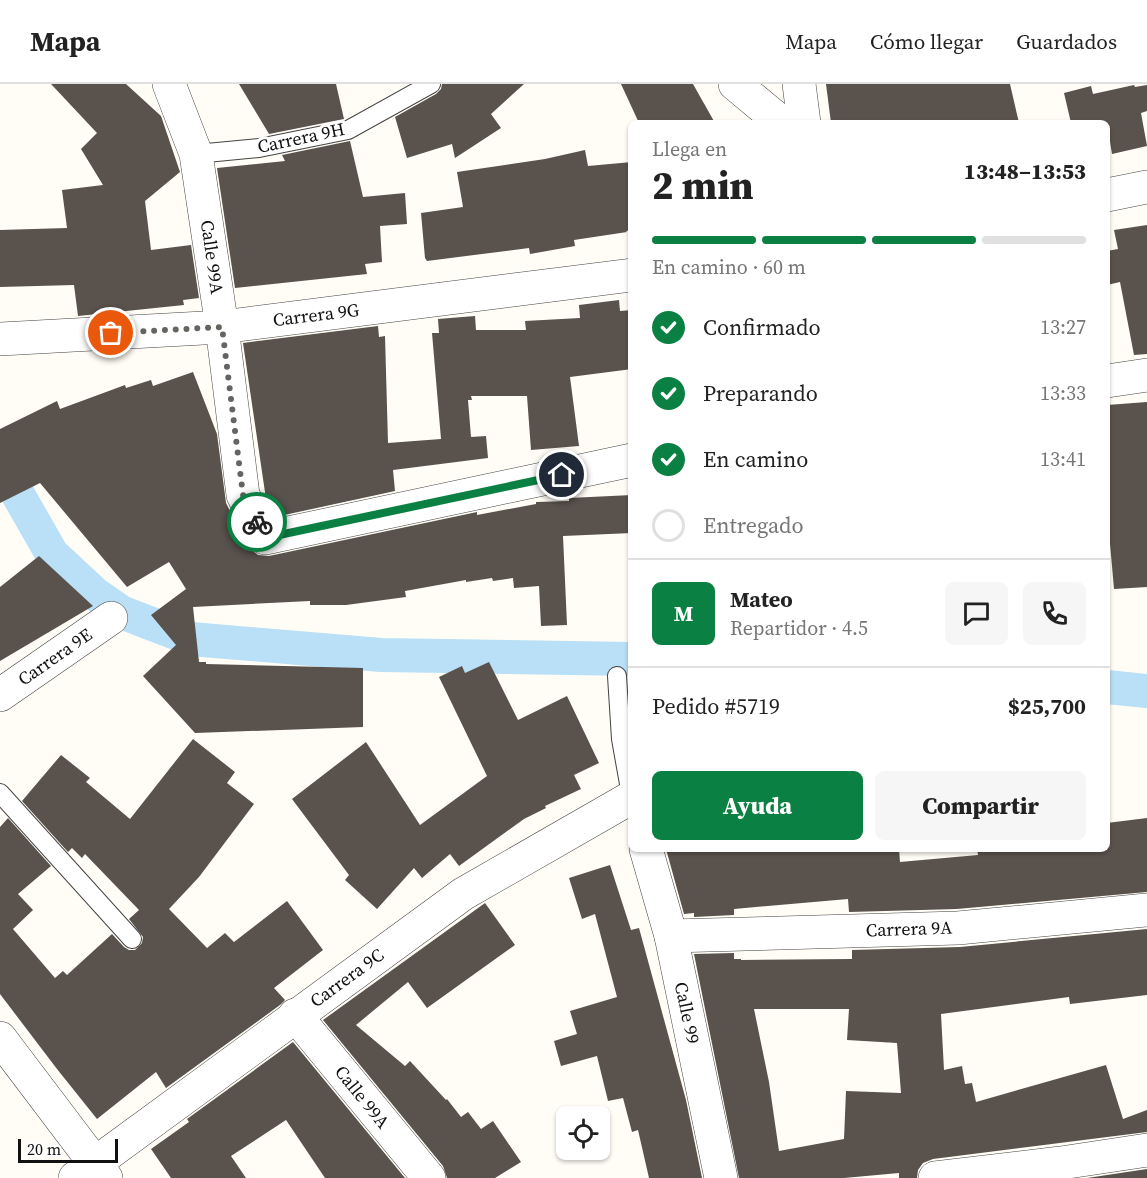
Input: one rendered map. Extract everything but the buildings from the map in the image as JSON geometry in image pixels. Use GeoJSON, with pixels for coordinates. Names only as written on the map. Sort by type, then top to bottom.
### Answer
{"type":"FeatureCollection","features":[{"type":"Feature","properties":{"kind":"street","name":"Calle 99A"},"geometry":{"type":"LineString","coordinates":[[169,84],[196,154],[222,327],[243,495],[265,538],[628,461]]}},
{"type":"Feature","properties":{"kind":"street"},"geometry":{"type":"LineString","coordinates":[[735,84],[778,120]]}},
{"type":"Feature","properties":{"kind":"street"},"geometry":{"type":"LineString","coordinates":[[799,84],[804,120]]}},
{"type":"Feature","properties":{"kind":"street"},"geometry":{"type":"LineString","coordinates":[[1110,194],[1147,187]]}},
{"type":"Feature","properties":{"kind":"street","name":"Carrera 9G"},"geometry":{"type":"LineString","coordinates":[[0,339],[222,327],[628,276]]}},
{"type":"Feature","properties":{"kind":"street"},"geometry":{"type":"LineString","coordinates":[[1110,381],[1147,375]]}},
{"type":"Feature","properties":{"kind":"street","name":"Carrera 9E"},"geometry":{"type":"LineString","coordinates":[[0,695],[111,618]]}},
{"type":"Feature","properties":{"kind":"street","name":"Carrera 9C"},"geometry":{"type":"LineString","coordinates":[[92,1173],[295,1015],[463,894],[628,798]]}},
{"type":"Feature","properties":{"kind":"street","name":"Calle 99"},"geometry":{"type":"LineString","coordinates":[[647,852],[671,936],[721,1178]]}},
{"type":"Feature","properties":{"kind":"street","name":"Carrera 9A"},"geometry":{"type":"LineString","coordinates":[[671,936],[958,928],[1147,910]]}},
{"type":"Feature","properties":{"kind":"street","name":"Calle 99A"},"geometry":{"type":"LineString","coordinates":[[295,1015],[429,1178]]}},
{"type":"Feature","properties":{"kind":"street"},"geometry":{"type":"LineString","coordinates":[[0,1038],[92,1173]]}},
{"type":"Feature","properties":{"kind":"street"},"geometry":{"type":"LineString","coordinates":[[935,1178],[1147,1150]]}},
{"type":"Feature","properties":{"kind":"lane","name":"Carrera 9H"},"geometry":{"type":"LineString","coordinates":[[196,154],[259,148],[348,130],[431,84]]}},
{"type":"Feature","properties":{"kind":"lane"},"geometry":{"type":"LineString","coordinates":[[617,676],[621,739],[628,779]]}},
{"type":"Feature","properties":{"kind":"lane"},"geometry":{"type":"LineString","coordinates":[[0,793],[132,939]]}},
{"type":"Feature","properties":{"kind":"waterway"},"geometry":{"type":"LineString","coordinates":[[0,463],[52,554],[95,594],[121,612],[191,639],[381,655],[628,659]]}},
{"type":"Feature","properties":{"kind":"waterway"},"geometry":{"type":"LineString","coordinates":[[1110,687],[1147,691]]}},
{"type":"Feature","properties":{"kind":"way so far"},"geometry":{"type":"LineString","coordinates":[[111,333],[222,327],[243,495],[257,522]]}},
{"type":"Feature","properties":{"kind":"route"},"geometry":{"type":"LineString","coordinates":[[257,522],[265,538],[562,475]]}}]}
